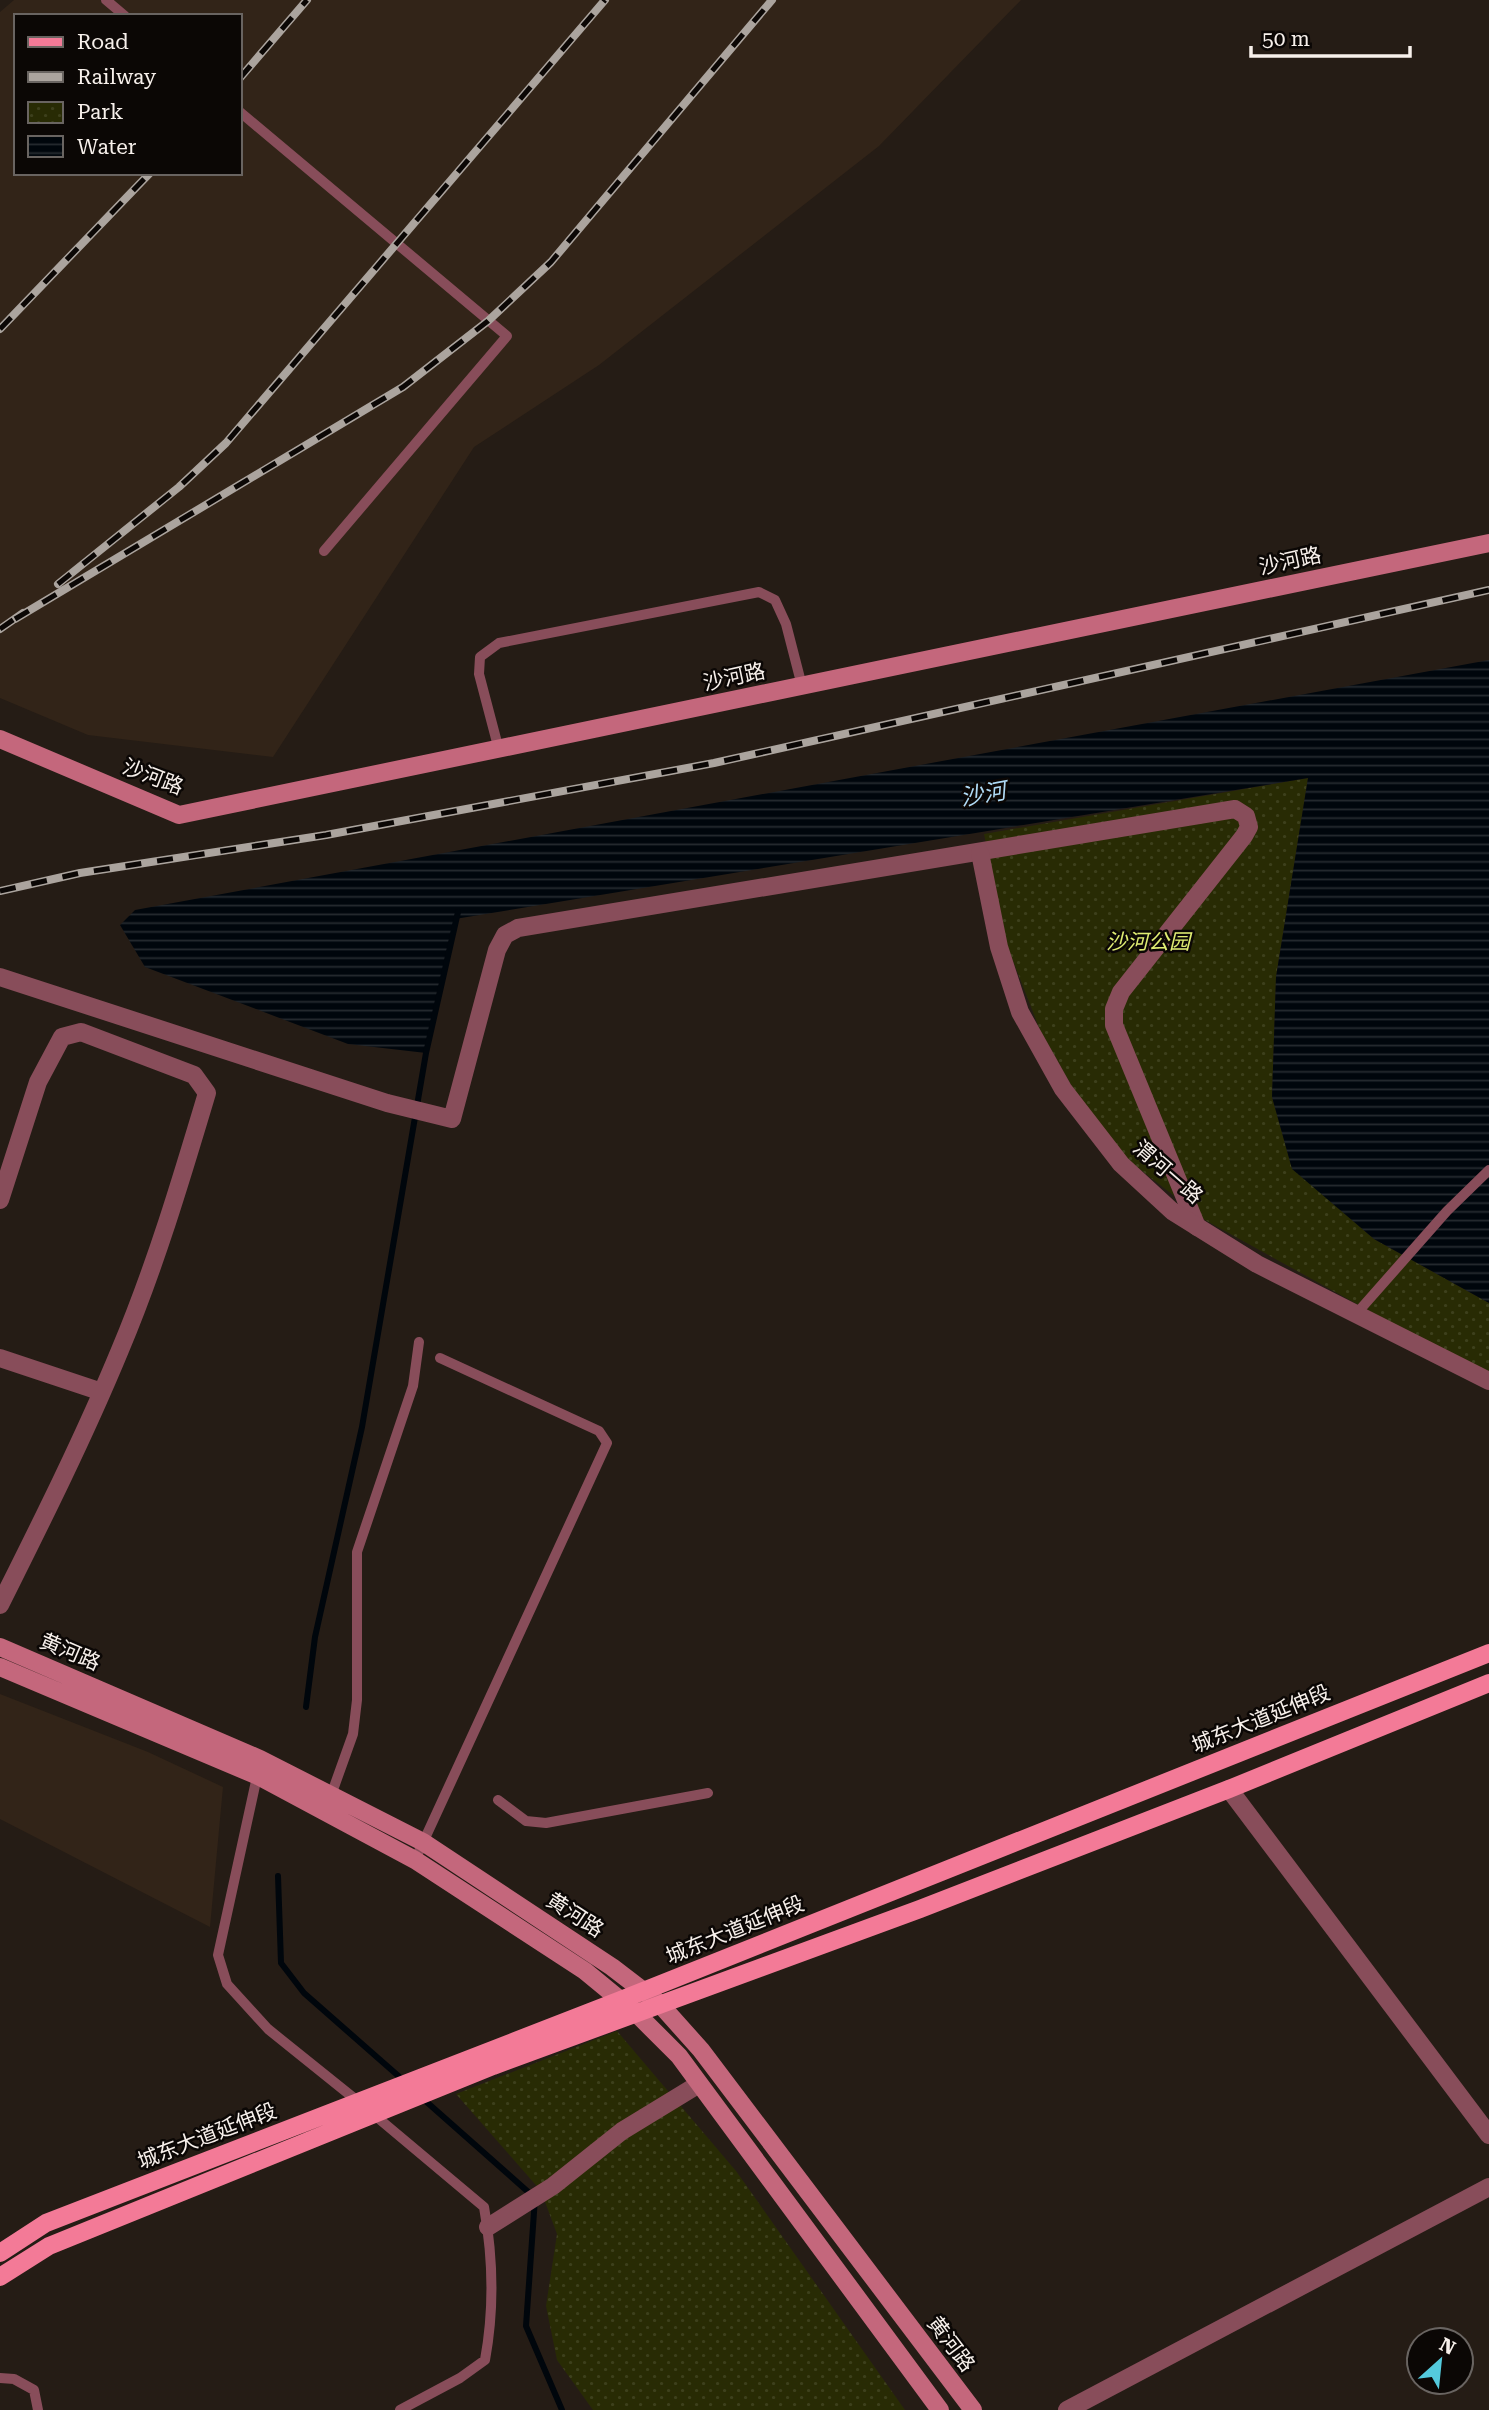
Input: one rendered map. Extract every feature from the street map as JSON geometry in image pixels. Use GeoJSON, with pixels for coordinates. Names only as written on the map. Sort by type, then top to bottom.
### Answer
{"type":"FeatureCollection","features":[{"type":"Feature","properties":{"kind":"main road","name":"沙河路"},"geometry":{"type":"LineString","coordinates":[[0,739],[179,814],[499,750],[1489,542]]}},
{"type":"Feature","properties":{"kind":"main road","name":"黄河路"},"geometry":{"type":"LineString","coordinates":[[0,1647],[329,1802],[423,1842],[644,1991],[659,2003],[701,2050],[973,2410]]}},
{"type":"Feature","properties":{"kind":"main road","name":"城东大道延伸段"},"geometry":{"type":"LineString","coordinates":[[0,2253],[46,2223],[644,1991],[1489,1653]]}},
{"type":"Feature","properties":{"kind":"main road","name":"黄河路"},"geometry":{"type":"LineString","coordinates":[[0,1667],[259,1768]]}},
{"type":"Feature","properties":{"kind":"main road","name":"城东大道延伸段"},"geometry":{"type":"LineString","coordinates":[[0,2277],[49,2246],[480,2072],[659,2003],[920,1909],[1229,1789],[1489,1683]]}},
{"type":"Feature","properties":{"kind":"main road","name":"黄河路"},"geometry":{"type":"LineString","coordinates":[[329,1802],[585,1971],[636,2013],[679,2056],[940,2410]]}},
{"type":"Feature","properties":{"kind":"street"},"geometry":{"type":"LineString","coordinates":[[0,976],[413,1109],[452,1119],[497,950],[505,935],[518,928],[1235,809],[1246,816],[1250,827],[1121,992],[1114,1009],[1114,1025],[1197,1227]]}},
{"type":"Feature","properties":{"kind":"street","name":"渭河一路"},"geometry":{"type":"LineString","coordinates":[[980,853],[999,947],[1020,1012],[1063,1089],[1121,1164],[1172,1211],[1257,1264],[1357,1312],[1489,1381]]}},
{"type":"Feature","properties":{"kind":"street"},"geometry":{"type":"LineString","coordinates":[[0,1200],[38,1083],[62,1037],[81,1032],[194,1075],[207,1093],[166,1229],[102,1392],[57,1491],[0,1605]]}},
{"type":"Feature","properties":{"kind":"street"},"geometry":{"type":"LineString","coordinates":[[0,1358],[102,1392]]}},
{"type":"Feature","properties":{"kind":"street"},"geometry":{"type":"LineString","coordinates":[[1229,1789],[1489,2135]]}},
{"type":"Feature","properties":{"kind":"street"},"geometry":{"type":"LineString","coordinates":[[488,2227],[547,2190],[622,2131],[699,2084]]}},
{"type":"Feature","properties":{"kind":"street"},"geometry":{"type":"LineString","coordinates":[[1067,2410],[1489,2188]]}},
{"type":"Feature","properties":{"kind":"lane"},"geometry":{"type":"LineString","coordinates":[[106,0],[123,14]]}},
{"type":"Feature","properties":{"kind":"lane"},"geometry":{"type":"LineString","coordinates":[[242,114],[507,336],[324,551]]}},
{"type":"Feature","properties":{"kind":"lane"},"geometry":{"type":"LineString","coordinates":[[499,750],[479,674],[480,657],[499,643],[759,592],[775,600],[786,624],[802,686]]}},
{"type":"Feature","properties":{"kind":"lane"},"geometry":{"type":"LineString","coordinates":[[1357,1312],[1489,1170]]}},
{"type":"Feature","properties":{"kind":"lane"},"geometry":{"type":"LineString","coordinates":[[329,1802],[353,1734],[357,1700],[357,1552],[413,1385],[419,1342]]}},
{"type":"Feature","properties":{"kind":"lane"},"geometry":{"type":"LineString","coordinates":[[415,1860],[607,1443],[599,1431],[440,1358]]}},
{"type":"Feature","properties":{"kind":"lane"},"geometry":{"type":"LineString","coordinates":[[259,1768],[218,1955],[227,1984],[268,2029],[440,2167],[484,2207],[488,2227],[491,2329],[485,2360],[460,2378],[400,2410]]}},
{"type":"Feature","properties":{"kind":"lane"},"geometry":{"type":"LineString","coordinates":[[498,1800],[526,1821],[545,1823],[709,1793]]}},
{"type":"Feature","properties":{"kind":"lane"},"geometry":{"type":"LineString","coordinates":[[0,2378],[14,2379],[34,2390],[38,2410]]}},
{"type":"Feature","properties":{"kind":"shaded area"},"geometry":{"type":"Polygon","coordinates":[[[14,0],[1021,0],[879,146],[599,365],[474,447],[273,757],[88,735],[0,698],[0,12],[14,0]]]}},
{"type":"Feature","properties":{"kind":"shaded area"},"geometry":{"type":"Polygon","coordinates":[[[0,1694],[148,1752],[223,1787],[210,1927],[0,1819],[0,1694]]]}},
{"type":"Feature","properties":{"kind":"green space","name":"沙河公园"},"geometry":{"type":"Polygon","coordinates":[[[1308,778],[1276,977],[1272,1097],[1292,1168],[1374,1239],[1489,1303],[1489,1377],[1205,1220],[1128,1160],[1074,1090],[1040,1030],[1008,948],[984,834],[1308,778]]]}},
{"type":"Feature","properties":{"kind":"green space"},"geometry":{"type":"Polygon","coordinates":[[[617,2031],[736,2171],[905,2410],[593,2410],[557,2360],[546,2306],[557,2234],[541,2191],[456,2094],[617,2031]]]}},
{"type":"Feature","properties":{"kind":"water","name":"沙河"},"geometry":{"type":"Polygon","coordinates":[[[1489,660],[1489,1303],[1374,1239],[1292,1169],[1272,1097],[1276,977],[1308,778],[455,919],[426,1053],[348,1044],[145,967],[120,925],[135,910],[1489,660]]]}},
{"type":"Feature","properties":{"kind":"waterway"},"geometry":{"type":"LineString","coordinates":[[306,1707],[315,1637],[362,1427],[426,1053],[458,912]]}},
{"type":"Feature","properties":{"kind":"waterway"},"geometry":{"type":"LineString","coordinates":[[278,1876],[281,1963],[304,1993],[403,2080]]}},
{"type":"Feature","properties":{"kind":"waterway"},"geometry":{"type":"LineString","coordinates":[[421,2097],[535,2198],[526,2326],[562,2410]]}},
{"type":"Feature","properties":{"kind":"railway"},"geometry":{"type":"LineString","coordinates":[[242,76],[307,0]]}},
{"type":"Feature","properties":{"kind":"railway"},"geometry":{"type":"LineString","coordinates":[[58,584],[179,487],[226,443],[605,0]]}},
{"type":"Feature","properties":{"kind":"railway"},"geometry":{"type":"LineString","coordinates":[[15,619],[403,387],[488,321],[551,262],[772,0]]}},
{"type":"Feature","properties":{"kind":"railway"},"geometry":{"type":"LineString","coordinates":[[0,329],[148,175]]}},
{"type":"Feature","properties":{"kind":"railway"},"geometry":{"type":"LineString","coordinates":[[0,891],[80,873],[326,835],[714,763],[1489,590]]}},
{"type":"Feature","properties":{"kind":"railway"},"geometry":{"type":"LineString","coordinates":[[0,629],[23,613]]}}]}
